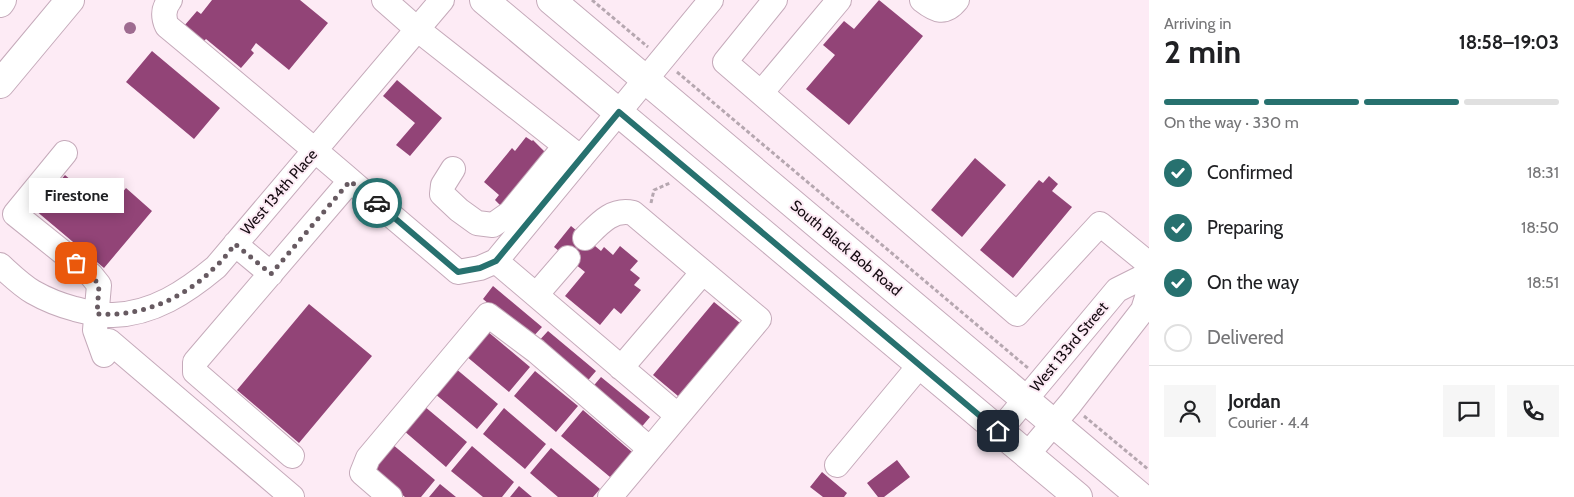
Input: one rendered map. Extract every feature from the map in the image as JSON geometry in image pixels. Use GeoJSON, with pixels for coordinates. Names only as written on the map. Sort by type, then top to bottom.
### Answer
{"type":"FeatureCollection","features":[{"type":"Feature","properties":{"kind":"main road"},"geometry":{"type":"LineString","coordinates":[[0,84],[70,0]]}},
{"type":"Feature","properties":{"kind":"main road"},"geometry":{"type":"LineString","coordinates":[[484,0],[1078,497]]}},
{"type":"Feature","properties":{"kind":"main road","name":"South Black Bob Road"},"geometry":{"type":"LineString","coordinates":[[549,2],[1062,414],[1141,497]]}},
{"type":"Feature","properties":{"kind":"street"},"geometry":{"type":"LineString","coordinates":[[170,0],[164,11],[164,19],[167,26],[458,272],[480,268],[496,261],[573,152]]}},
{"type":"Feature","properties":{"kind":"street"},"geometry":{"type":"LineString","coordinates":[[384,0],[417,29],[573,152]]}},
{"type":"Feature","properties":{"kind":"street","name":"West 134th Place"},"geometry":{"type":"LineString","coordinates":[[0,265],[31,291],[54,304],[97,314],[114,315],[138,311],[153,307],[178,296],[216,267],[442,0]]}},
{"type":"Feature","properties":{"kind":"street"},"geometry":{"type":"LineString","coordinates":[[453,169],[443,184],[442,194],[477,223],[493,225],[510,213],[573,152],[619,112],[711,0]]}},
{"type":"Feature","properties":{"kind":"street"},"geometry":{"type":"LineString","coordinates":[[775,0],[725,62],[1018,314],[1100,224],[1149,264]]}},
{"type":"Feature","properties":{"kind":"street"},"geometry":{"type":"LineString","coordinates":[[761,93],[839,0]]}},
{"type":"Feature","properties":{"kind":"street"},"geometry":{"type":"LineString","coordinates":[[922,0],[933,8],[942,11],[951,8],[957,0]]}},
{"type":"Feature","properties":{"kind":"street"},"geometry":{"type":"LineString","coordinates":[[64,153],[15,214],[91,275],[99,285],[95,330],[102,349],[109,341],[292,497]]}},
{"type":"Feature","properties":{"kind":"street"},"geometry":{"type":"LineString","coordinates":[[292,456],[195,372],[195,362],[350,181]]}},
{"type":"Feature","properties":{"kind":"street"},"geometry":{"type":"LineString","coordinates":[[585,238],[602,220],[614,213],[642,211],[703,272],[758,319],[610,497]]}},
{"type":"Feature","properties":{"kind":"street"},"geometry":{"type":"LineString","coordinates":[[235,244],[271,274]]}},
{"type":"Feature","properties":{"kind":"street"},"geometry":{"type":"LineString","coordinates":[[536,295],[568,258]]}},
{"type":"Feature","properties":{"kind":"street"},"geometry":{"type":"LineString","coordinates":[[496,261],[677,416]]}},
{"type":"Feature","properties":{"kind":"street"},"geometry":{"type":"LineString","coordinates":[[621,368],[703,272]]}},
{"type":"Feature","properties":{"kind":"street","name":"West 133rd Street"},"geometry":{"type":"LineString","coordinates":[[998,431],[1117,290],[1149,274]]}},
{"type":"Feature","properties":{"kind":"street"},"geometry":{"type":"LineString","coordinates":[[1027,455],[1062,414],[1143,310],[1149,291]]}},
{"type":"Feature","properties":{"kind":"street"},"geometry":{"type":"LineString","coordinates":[[390,497],[362,473],[368,458],[488,315],[536,351],[650,449]]}},
{"type":"Feature","properties":{"kind":"street"},"geometry":{"type":"LineString","coordinates":[[837,465],[920,365]]}},
{"type":"Feature","properties":{"kind":"path"},"geometry":{"type":"LineString","coordinates":[[592,0],[646,45]]}},
{"type":"Feature","properties":{"kind":"path"},"geometry":{"type":"LineString","coordinates":[[678,72],[1033,390]]}},
{"type":"Feature","properties":{"kind":"path"},"geometry":{"type":"LineString","coordinates":[[642,211],[654,190],[671,183]]}},
{"type":"Feature","properties":{"kind":"path"},"geometry":{"type":"LineString","coordinates":[[1062,414],[1149,470]]}},
{"type":"Feature","properties":{"kind":"building"},"geometry":{"type":"Polygon","coordinates":[[[212,0],[300,0],[328,23],[289,70],[256,43],[251,50],[254,53],[241,68],[206,39],[203,42],[184,26],[197,11],[201,14],[212,0]]]}},
{"type":"Feature","properties":{"kind":"building"},"geometry":{"type":"Polygon","coordinates":[[[879,0],[923,36],[849,125],[806,89],[835,55],[823,45],[844,21],[854,29],[879,0]]]}},
{"type":"Feature","properties":{"kind":"building"},"geometry":{"type":"Polygon","coordinates":[[[152,51],[220,108],[194,139],[126,82],[152,51]]]}},
{"type":"Feature","properties":{"kind":"building"},"geometry":{"type":"Polygon","coordinates":[[[397,80],[442,118],[410,156],[396,145],[415,123],[383,96],[397,80]]]}},
{"type":"Feature","properties":{"kind":"building"},"geometry":{"type":"Polygon","coordinates":[[[526,137],[533,140],[546,153],[501,206],[495,200],[499,195],[484,182],[512,148],[515,151],[526,137]]]}},
{"type":"Feature","properties":{"kind":"building"},"geometry":{"type":"Polygon","coordinates":[[[975,158],[1006,185],[962,237],[931,210],[975,158]]]}},
{"type":"Feature","properties":{"kind":"building"},"geometry":{"type":"Polygon","coordinates":[[[65,175],[107,211],[126,188],[152,211],[104,268],[35,210],[65,175]]]}},
{"type":"Feature","properties":{"kind":"building"},"geometry":{"type":"Polygon","coordinates":[[[1049,176],[1058,184],[1052,191],[1072,207],[1013,278],[980,250],[1039,180],[1043,183],[1049,176]]]}},
{"type":"Feature","properties":{"kind":"building"},"geometry":{"type":"Polygon","coordinates":[[[571,226],[601,251],[604,247],[613,255],[620,246],[638,261],[630,270],[640,278],[634,285],[641,290],[621,314],[614,308],[600,325],[565,296],[585,272],[554,247],[571,226]]]}},
{"type":"Feature","properties":{"kind":"building"},"geometry":{"type":"Polygon","coordinates":[[[493,286],[542,327],[531,339],[483,299],[493,286]]]}},
{"type":"Feature","properties":{"kind":"building"},"geometry":{"type":"Polygon","coordinates":[[[714,302],[740,323],[678,396],[653,375],[714,302]]]}},
{"type":"Feature","properties":{"kind":"building"},"geometry":{"type":"Polygon","coordinates":[[[309,304],[372,356],[299,443],[237,390],[309,304]]]}},
{"type":"Feature","properties":{"kind":"building"},"geometry":{"type":"Polygon","coordinates":[[[487,331],[530,367],[509,392],[466,356],[487,331]]]}},
{"type":"Feature","properties":{"kind":"building"},"geometry":{"type":"Polygon","coordinates":[[[548,331],[596,371],[584,385],[536,344],[548,331]]]}},
{"type":"Feature","properties":{"kind":"building"},"geometry":{"type":"Polygon","coordinates":[[[455,368],[498,404],[477,429],[434,393],[455,368]]]}},
{"type":"Feature","properties":{"kind":"building"},"geometry":{"type":"Polygon","coordinates":[[[535,371],[578,406],[556,432],[514,396],[535,371]]]}},
{"type":"Feature","properties":{"kind":"building"},"geometry":{"type":"Polygon","coordinates":[[[601,377],[650,417],[639,430],[590,390],[601,377]]]}},
{"type":"Feature","properties":{"kind":"building"},"geometry":{"type":"Polygon","coordinates":[[[424,406],[467,442],[446,467],[403,430],[424,406]]]}},
{"type":"Feature","properties":{"kind":"building"},"geometry":{"type":"Polygon","coordinates":[[[504,408],[546,444],[525,469],[483,434],[504,408]]]}},
{"type":"Feature","properties":{"kind":"building"},"geometry":{"type":"Polygon","coordinates":[[[583,410],[632,452],[610,477],[561,436],[583,410]]]}},
{"type":"Feature","properties":{"kind":"building"},"geometry":{"type":"Polygon","coordinates":[[[392,444],[435,480],[421,497],[405,497],[371,469],[392,444]]]}},
{"type":"Feature","properties":{"kind":"building"},"geometry":{"type":"Polygon","coordinates":[[[472,446],[514,482],[502,497],[483,497],[451,471],[472,446]]]}},
{"type":"Feature","properties":{"kind":"building"},"geometry":{"type":"Polygon","coordinates":[[[551,448],[600,489],[593,497],[558,497],[530,473],[551,448]]]}},
{"type":"Feature","properties":{"kind":"building"},"geometry":{"type":"Polygon","coordinates":[[[897,460],[910,477],[884,497],[878,497],[867,483],[897,460]]]}},
{"type":"Feature","properties":{"kind":"building"},"geometry":{"type":"Polygon","coordinates":[[[822,472],[847,493],[844,497],[823,497],[810,487],[822,472]]]}},
{"type":"Feature","properties":{"kind":"building"},"geometry":{"type":"Polygon","coordinates":[[[440,484],[456,497],[429,497],[440,484]]]}},
{"type":"Feature","properties":{"kind":"building"},"geometry":{"type":"Polygon","coordinates":[[[519,486],[532,497],[510,497],[519,486]]]}},
{"type":"Feature","properties":{"kind":"way so far"},"geometry":{"type":"LineString","coordinates":[[76,263],[91,275],[99,285],[97,314],[114,315],[130,312],[153,307],[178,296],[216,267],[235,244],[271,274],[350,181],[377,203]]}},
{"type":"Feature","properties":{"kind":"place","name":"Firestone"},"geometry":{"type":"Point","coordinates":[76,263]}},
{"type":"Feature","properties":{"kind":"route"},"geometry":{"type":"LineString","coordinates":[[377,203],[458,272],[480,268],[496,261],[619,112],[998,431]]}}]}
